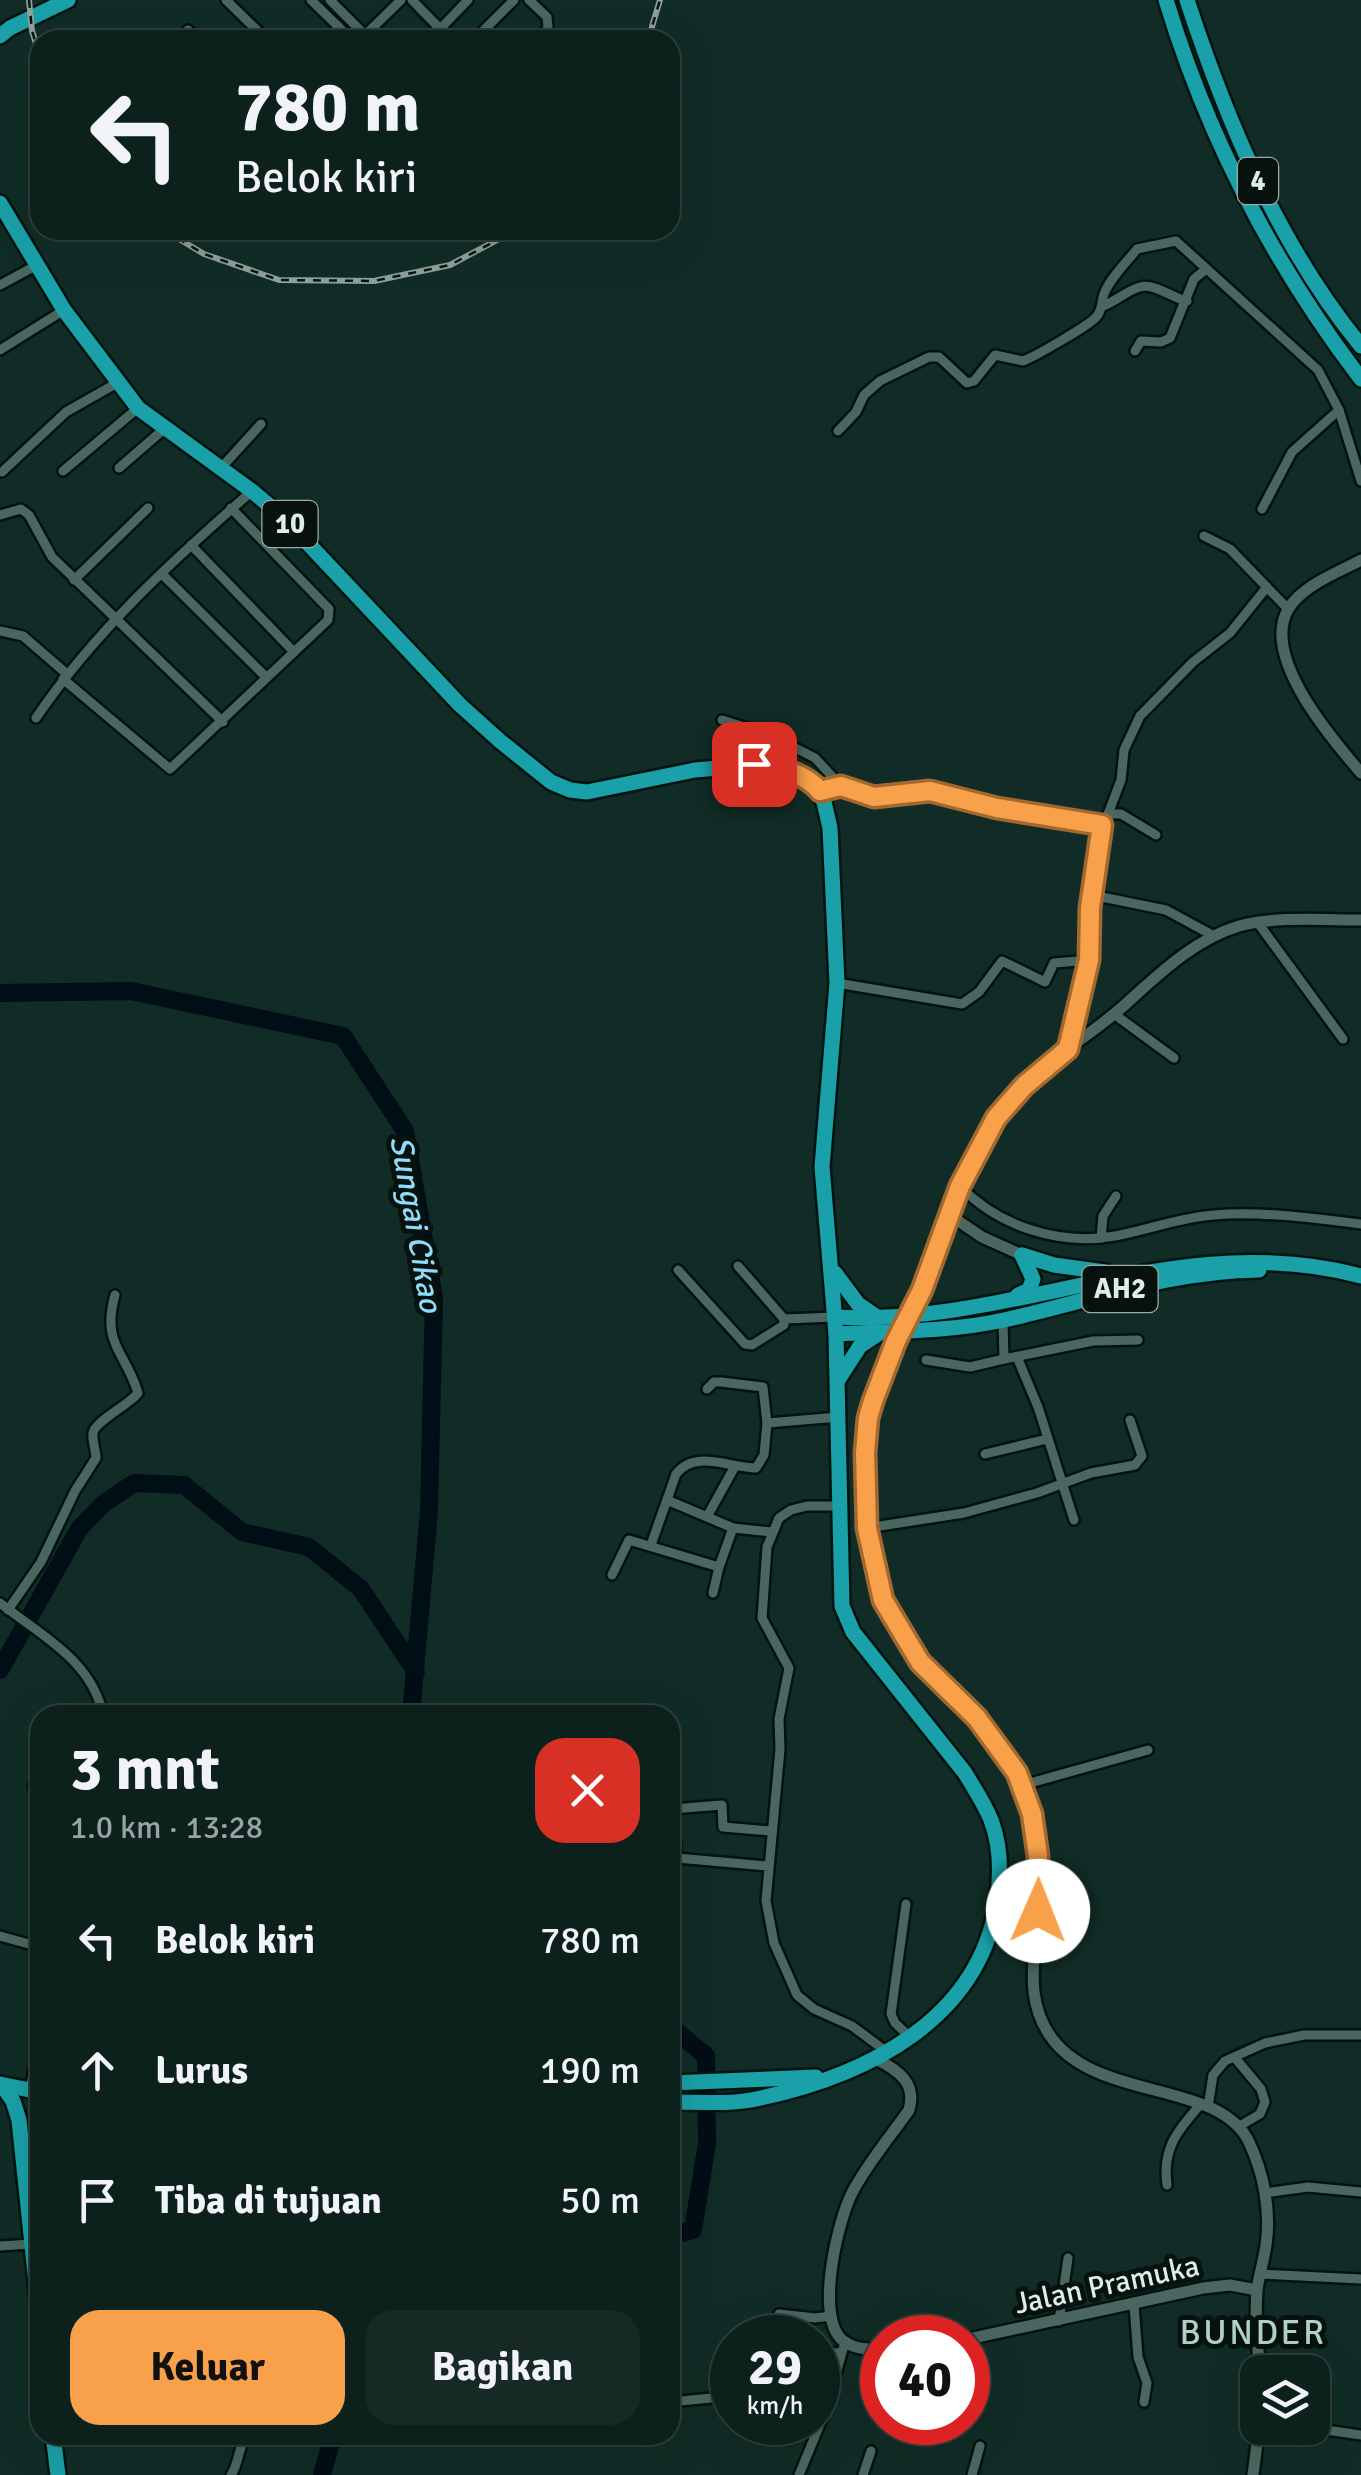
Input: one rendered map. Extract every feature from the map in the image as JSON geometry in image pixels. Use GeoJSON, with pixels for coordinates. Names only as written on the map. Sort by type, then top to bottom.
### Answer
{"type":"FeatureCollection","features":[{"type":"Feature","properties":{"kind":"highway"},"geometry":{"type":"LineString","coordinates":[[0,36],[68,0]]}},
{"type":"Feature","properties":{"kind":"highway","name":"4"},"geometry":{"type":"LineString","coordinates":[[1166,0],[1211,124],[1242,194],[1286,271],[1361,379]]}},
{"type":"Feature","properties":{"kind":"highway","name":"4"},"geometry":{"type":"LineString","coordinates":[[1187,0],[1260,185],[1303,262],[1361,346]]}},
{"type":"Feature","properties":{"kind":"highway","name":"10"},"geometry":{"type":"LineString","coordinates":[[1,207],[64,310],[138,408],[286,520],[460,705],[551,782],[587,792],[688,772],[766,764],[802,777],[820,791]]}},
{"type":"Feature","properties":{"kind":"highway"},"geometry":{"type":"LineString","coordinates":[[680,2102],[745,2101],[830,2078],[893,2048],[955,1999],[969,1982],[982,1957],[999,1884],[998,1845],[992,1822],[964,1773],[846,1620],[840,1589],[836,1325],[822,1146],[837,982],[830,828],[820,791]]}},
{"type":"Feature","properties":{"kind":"highway"},"geometry":{"type":"LineString","coordinates":[[1022,1255],[1087,1272],[1130,1273]]}},
{"type":"Feature","properties":{"kind":"highway"},"geometry":{"type":"LineString","coordinates":[[1006,1300],[1032,1285],[1032,1271],[1022,1255]]}},
{"type":"Feature","properties":{"kind":"highway"},"geometry":{"type":"LineString","coordinates":[[1006,1300],[1130,1273],[1239,1260],[1314,1264],[1361,1276]]}},
{"type":"Feature","properties":{"kind":"highway"},"geometry":{"type":"LineString","coordinates":[[831,1265],[837,1280],[881,1326],[860,1346],[838,1381]]}},
{"type":"Feature","properties":{"kind":"highway","name":"AH2"},"geometry":{"type":"LineString","coordinates":[[836,1325],[937,1330],[1003,1320],[1136,1284],[1226,1272],[1313,1272],[1361,1284]]}},
{"type":"Feature","properties":{"kind":"highway","name":"AH2"},"geometry":{"type":"LineString","coordinates":[[881,1326],[1006,1300]]}},
{"type":"Feature","properties":{"kind":"highway"},"geometry":{"type":"LineString","coordinates":[[680,2083],[741,2082],[786,2076],[830,2078]]}},
{"type":"Feature","properties":{"kind":"highway"},"geometry":{"type":"LineString","coordinates":[[1,2085],[30,2091]]}},
{"type":"Feature","properties":{"kind":"highway"},"geometry":{"type":"LineString","coordinates":[[1,2085],[13,2101],[19,2120],[30,2234]]}},
{"type":"Feature","properties":{"kind":"highway"},"geometry":{"type":"LineString","coordinates":[[19,2120],[30,2101]]}},
{"type":"Feature","properties":{"kind":"highway"},"geometry":{"type":"LineString","coordinates":[[54,2445],[58,2475]]}},
{"type":"Feature","properties":{"kind":"street"},"geometry":{"type":"LineString","coordinates":[[226,0],[257,30]]}},
{"type":"Feature","properties":{"kind":"street"},"geometry":{"type":"LineString","coordinates":[[311,0],[342,30]]}},
{"type":"Feature","properties":{"kind":"street"},"geometry":{"type":"LineString","coordinates":[[330,0],[358,30]]}},
{"type":"Feature","properties":{"kind":"street"},"geometry":{"type":"LineString","coordinates":[[372,30],[400,0]]}},
{"type":"Feature","properties":{"kind":"street"},"geometry":{"type":"LineString","coordinates":[[412,0],[441,28],[468,0]]}},
{"type":"Feature","properties":{"kind":"street"},"geometry":{"type":"LineString","coordinates":[[484,30],[514,0]]}},
{"type":"Feature","properties":{"kind":"street"},"geometry":{"type":"LineString","coordinates":[[533,1],[548,22],[547,30]]}},
{"type":"Feature","properties":{"kind":"street"},"geometry":{"type":"LineString","coordinates":[[838,430],[856,412],[864,395],[880,381],[929,357],[938,357],[967,384],[995,355],[1023,361],[1064,336],[1082,330],[1096,318],[1104,294],[1140,246],[1176,241],[1318,370],[1338,410],[1361,481]]}},
{"type":"Feature","properties":{"kind":"street"},"geometry":{"type":"LineString","coordinates":[[0,286],[36,265]]}},
{"type":"Feature","properties":{"kind":"street"},"geometry":{"type":"LineString","coordinates":[[1135,351],[1141,341],[1161,342],[1170,338],[1194,279],[1205,270]]}},
{"type":"Feature","properties":{"kind":"street"},"geometry":{"type":"LineString","coordinates":[[1103,306],[1141,286],[1187,302]]}},
{"type":"Feature","properties":{"kind":"street"},"geometry":{"type":"LineString","coordinates":[[0,350],[64,310]]}},
{"type":"Feature","properties":{"kind":"street"},"geometry":{"type":"LineString","coordinates":[[2,472],[66,412],[117,384]]}},
{"type":"Feature","properties":{"kind":"street"},"geometry":{"type":"LineString","coordinates":[[63,471],[138,408]]}},
{"type":"Feature","properties":{"kind":"street"},"geometry":{"type":"LineString","coordinates":[[1262,510],[1292,452],[1338,410]]}},
{"type":"Feature","properties":{"kind":"street"},"geometry":{"type":"LineString","coordinates":[[221,468],[261,424]]}},
{"type":"Feature","properties":{"kind":"street"},"geometry":{"type":"LineString","coordinates":[[119,468],[164,430]]}},
{"type":"Feature","properties":{"kind":"street"},"geometry":{"type":"LineString","coordinates":[[36,718],[65,676],[115,619],[252,491]]}},
{"type":"Feature","properties":{"kind":"street"},"geometry":{"type":"LineString","coordinates":[[0,515],[21,508],[29,515],[52,557],[223,722]]}},
{"type":"Feature","properties":{"kind":"street"},"geometry":{"type":"LineString","coordinates":[[74,580],[148,508]]}},
{"type":"Feature","properties":{"kind":"street"},"geometry":{"type":"LineString","coordinates":[[0,632],[23,636],[170,768],[330,617],[329,608],[231,508]]}},
{"type":"Feature","properties":{"kind":"street"},"geometry":{"type":"LineString","coordinates":[[1204,536],[1230,549],[1288,608]]}},
{"type":"Feature","properties":{"kind":"street"},"geometry":{"type":"LineString","coordinates":[[192,545],[294,652]]}},
{"type":"Feature","properties":{"kind":"street"},"geometry":{"type":"LineString","coordinates":[[1360,563],[1320,582],[1288,608],[1284,646],[1295,682],[1321,725],[1361,773]]}},
{"type":"Feature","properties":{"kind":"street"},"geometry":{"type":"LineString","coordinates":[[162,574],[266,677]]}},
{"type":"Feature","properties":{"kind":"street"},"geometry":{"type":"LineString","coordinates":[[1068,1049],[1089,960],[1092,895],[1102,825],[1120,784],[1124,750],[1140,716],[1193,662],[1230,633],[1266,587]]}},
{"type":"Feature","properties":{"kind":"street"},"geometry":{"type":"LineString","coordinates":[[722,720],[770,735],[816,758],[841,786],[874,797],[930,791],[997,808],[1102,825]]}},
{"type":"Feature","properties":{"kind":"street"},"geometry":{"type":"LineString","coordinates":[[820,791],[841,786]]}},
{"type":"Feature","properties":{"kind":"street"},"geometry":{"type":"LineString","coordinates":[[1108,814],[1121,814],[1156,835]]}},
{"type":"Feature","properties":{"kind":"street"},"geometry":{"type":"LineString","coordinates":[[1092,895],[1166,910],[1214,936]]}},
{"type":"Feature","properties":{"kind":"street"},"geometry":{"type":"LineString","coordinates":[[1260,2355],[1258,2290],[1268,2225],[1256,2156],[1238,2128],[1204,2106],[1093,2072],[1063,2051],[1044,2026],[1033,1997],[1038,1856],[1032,1814],[1022,1785],[1002,1749],[977,1718],[920,1662],[876,1583],[867,1528],[868,1418],[896,1341],[922,1290],[960,1186],[996,1118],[1024,1086],[1164,970],[1214,936],[1258,924],[1361,920]]}},
{"type":"Feature","properties":{"kind":"street"},"geometry":{"type":"LineString","coordinates":[[1258,924],[1344,1039]]}},
{"type":"Feature","properties":{"kind":"street"},"geometry":{"type":"LineString","coordinates":[[837,982],[962,1004],[979,992],[1002,962],[1045,982],[1054,963],[1089,960]]}},
{"type":"Feature","properties":{"kind":"street"},"geometry":{"type":"LineString","coordinates":[[1114,1014],[1174,1058]]}},
{"type":"Feature","properties":{"kind":"street"},"geometry":{"type":"LineString","coordinates":[[960,1186],[978,1204],[1014,1225],[1062,1236],[1101,1238],[1223,1214],[1361,1224]]}},
{"type":"Feature","properties":{"kind":"street"},"geometry":{"type":"LineString","coordinates":[[1101,1238],[1102,1216],[1116,1196]]}},
{"type":"Feature","properties":{"kind":"street"},"geometry":{"type":"LineString","coordinates":[[951,1216],[982,1237],[1022,1255]]}},
{"type":"Feature","properties":{"kind":"street"},"geometry":{"type":"LineString","coordinates":[[678,1270],[745,1344],[752,1345],[784,1325],[784,1319],[738,1266]]}},
{"type":"Feature","properties":{"kind":"street"},"geometry":{"type":"LineString","coordinates":[[99,1705],[91,1684],[65,1651],[4,1606],[41,1562],[75,1492],[94,1464],[96,1426],[138,1393],[116,1352],[110,1314],[115,1295]]}},
{"type":"Feature","properties":{"kind":"street"},"geometry":{"type":"LineString","coordinates":[[784,1319],[836,1325]]}},
{"type":"Feature","properties":{"kind":"street"},"geometry":{"type":"LineString","coordinates":[[1003,1320],[1004,1359]]}},
{"type":"Feature","properties":{"kind":"street"},"geometry":{"type":"LineString","coordinates":[[926,1360],[970,1367],[1093,1341],[1138,1340]]}},
{"type":"Feature","properties":{"kind":"street"},"geometry":{"type":"LineString","coordinates":[[1016,1356],[1038,1407],[1074,1520]]}},
{"type":"Feature","properties":{"kind":"street"},"geometry":{"type":"LineString","coordinates":[[651,1545],[676,1474],[688,1463],[702,1460],[734,1468],[756,1468],[762,1464],[767,1424],[763,1387],[714,1382],[707,1389]]}},
{"type":"Feature","properties":{"kind":"street"},"geometry":{"type":"LineString","coordinates":[[767,1424],[839,1417]]}},
{"type":"Feature","properties":{"kind":"street"},"geometry":{"type":"LineString","coordinates":[[867,1528],[964,1513],[1139,1463],[1142,1456],[1130,1420]]}},
{"type":"Feature","properties":{"kind":"street"},"geometry":{"type":"LineString","coordinates":[[986,1454],[1047,1438]]}},
{"type":"Feature","properties":{"kind":"street"},"geometry":{"type":"LineString","coordinates":[[708,1515],[734,1468]]}},
{"type":"Feature","properties":{"kind":"street"},"geometry":{"type":"LineString","coordinates":[[667,1500],[734,1528],[771,1532]]}},
{"type":"Feature","properties":{"kind":"street"},"geometry":{"type":"LineString","coordinates":[[841,1506],[791,1510],[780,1518],[767,1546],[762,1618],[789,1668],[779,1719],[780,1749],[766,1901],[770,1930],[791,1986],[814,2009],[893,2048]]}},
{"type":"Feature","properties":{"kind":"street"},"geometry":{"type":"LineString","coordinates":[[713,1593],[734,1528]]}},
{"type":"Feature","properties":{"kind":"street"},"geometry":{"type":"LineString","coordinates":[[612,1575],[629,1540],[719,1567]]}},
{"type":"Feature","properties":{"kind":"street"},"geometry":{"type":"LineString","coordinates":[[1022,1785],[1148,1750]]}},
{"type":"Feature","properties":{"kind":"street"},"geometry":{"type":"LineString","coordinates":[[680,1808],[721,1805],[724,1826],[771,1831]]}},
{"type":"Feature","properties":{"kind":"street"},"geometry":{"type":"LineString","coordinates":[[680,1858],[768,1866]]}},
{"type":"Feature","properties":{"kind":"street"},"geometry":{"type":"LineString","coordinates":[[832,2315],[829,2288],[845,2209],[858,2182],[912,2100],[910,2086],[897,2070],[893,2048],[895,2023],[891,2014],[906,1904]]}},
{"type":"Feature","properties":{"kind":"street"},"geometry":{"type":"LineString","coordinates":[[0,1936],[30,1945]]}},
{"type":"Feature","properties":{"kind":"street"},"geometry":{"type":"LineString","coordinates":[[1167,2185],[1164,2166],[1171,2141],[1204,2106],[1213,2075],[1225,2061],[1265,2044],[1304,2035],[1360,2035],[1361,2020]]}},
{"type":"Feature","properties":{"kind":"street"},"geometry":{"type":"LineString","coordinates":[[893,2048],[897,2070]]}},
{"type":"Feature","properties":{"kind":"street"},"geometry":{"type":"LineString","coordinates":[[1236,2058],[1261,2089],[1266,2102],[1264,2110],[1238,2128]]}},
{"type":"Feature","properties":{"kind":"street"},"geometry":{"type":"LineString","coordinates":[[1265,2193],[1308,2187],[1361,2192]]}},
{"type":"Feature","properties":{"kind":"street"},"geometry":{"type":"LineString","coordinates":[[0,2246],[30,2244]]}},
{"type":"Feature","properties":{"kind":"street"},"geometry":{"type":"LineString","coordinates":[[1059,2321],[1068,2258]]}},
{"type":"Feature","properties":{"kind":"street"},"geometry":{"type":"LineString","coordinates":[[1261,2274],[1361,2280]]}},
{"type":"Feature","properties":{"kind":"street","name":"Jalan Pramuka"},"geometry":{"type":"LineString","coordinates":[[990,2335],[1218,2286],[1258,2290]]}},
{"type":"Feature","properties":{"kind":"street"},"geometry":{"type":"LineString","coordinates":[[1134,2305],[1138,2357],[1147,2382],[1144,2402]]}},
{"type":"Feature","properties":{"kind":"street"},"geometry":{"type":"LineString","coordinates":[[779,2314],[788,2315]]}},
{"type":"Feature","properties":{"kind":"street"},"geometry":{"type":"LineString","coordinates":[[840,2341],[840,2359]]}},
{"type":"Feature","properties":{"kind":"street"},"geometry":{"type":"LineString","coordinates":[[840,2348],[860,2348]]}},
{"type":"Feature","properties":{"kind":"street"},"geometry":{"type":"LineString","coordinates":[[680,2401],[710,2398]]}},
{"type":"Feature","properties":{"kind":"street"},"geometry":{"type":"LineString","coordinates":[[1330,2431],[1361,2435]]}},
{"type":"Feature","properties":{"kind":"street"},"geometry":{"type":"LineString","coordinates":[[231,2475],[238,2462],[240,2445]]}},
{"type":"Feature","properties":{"kind":"street"},"geometry":{"type":"LineString","coordinates":[[800,2475],[812,2445]]}},
{"type":"Feature","properties":{"kind":"street"},"geometry":{"type":"LineString","coordinates":[[1253,2475],[1256,2445]]}},
{"type":"Feature","properties":{"kind":"street"},"geometry":{"type":"LineString","coordinates":[[972,2475],[980,2446]]}},
{"type":"Feature","properties":{"kind":"street"},"geometry":{"type":"LineString","coordinates":[[863,2475],[871,2451]]}},
{"type":"Feature","properties":{"kind":"waterway","name":"Sungai Cikao"},"geometry":{"type":"LineString","coordinates":[[0,993],[131,991],[343,1036],[405,1131],[434,1298],[429,1511],[412,1705]]}},
{"type":"Feature","properties":{"kind":"waterway"},"geometry":{"type":"LineString","coordinates":[[0,1670],[79,1529],[103,1504],[134,1483],[184,1485],[242,1532],[309,1547],[361,1589],[416,1672]]}},
{"type":"Feature","properties":{"kind":"waterway","name":"Sungai Cikao"},"geometry":{"type":"LineString","coordinates":[[680,2034],[706,2056],[707,2143],[693,2230],[680,2233]]}},
{"type":"Feature","properties":{"kind":"waterway","name":"Sungai Cikao"},"geometry":{"type":"LineString","coordinates":[[322,2475],[330,2445]]}},
{"type":"Feature","properties":{"kind":"railway"},"geometry":{"type":"LineString","coordinates":[[29,0],[32,30]]}},
{"type":"Feature","properties":{"kind":"railway"},"geometry":{"type":"LineString","coordinates":[[651,30],[660,0]]}},
{"type":"Feature","properties":{"kind":"railway"},"geometry":{"type":"LineString","coordinates":[[181,240],[204,254],[279,280],[374,281],[450,265],[497,240]]}},
{"type":"Feature","properties":{"kind":"district","name":"BUNDER"},"geometry":{"type":"Point","coordinates":[1253,2332]}},
{"type":"Feature","properties":{"kind":"route"},"geometry":{"type":"LineString","coordinates":[[754,764],[766,764],[802,777],[820,791],[841,786],[874,797],[930,791],[984,806],[1102,825],[1090,908],[1089,960],[1068,1049],[1024,1086],[996,1118],[960,1186],[922,1290],[896,1341],[873,1401],[865,1453],[867,1528],[876,1583],[920,1662],[977,1718],[1017,1773],[1032,1814],[1038,1856],[1038,1911]]}}]}
